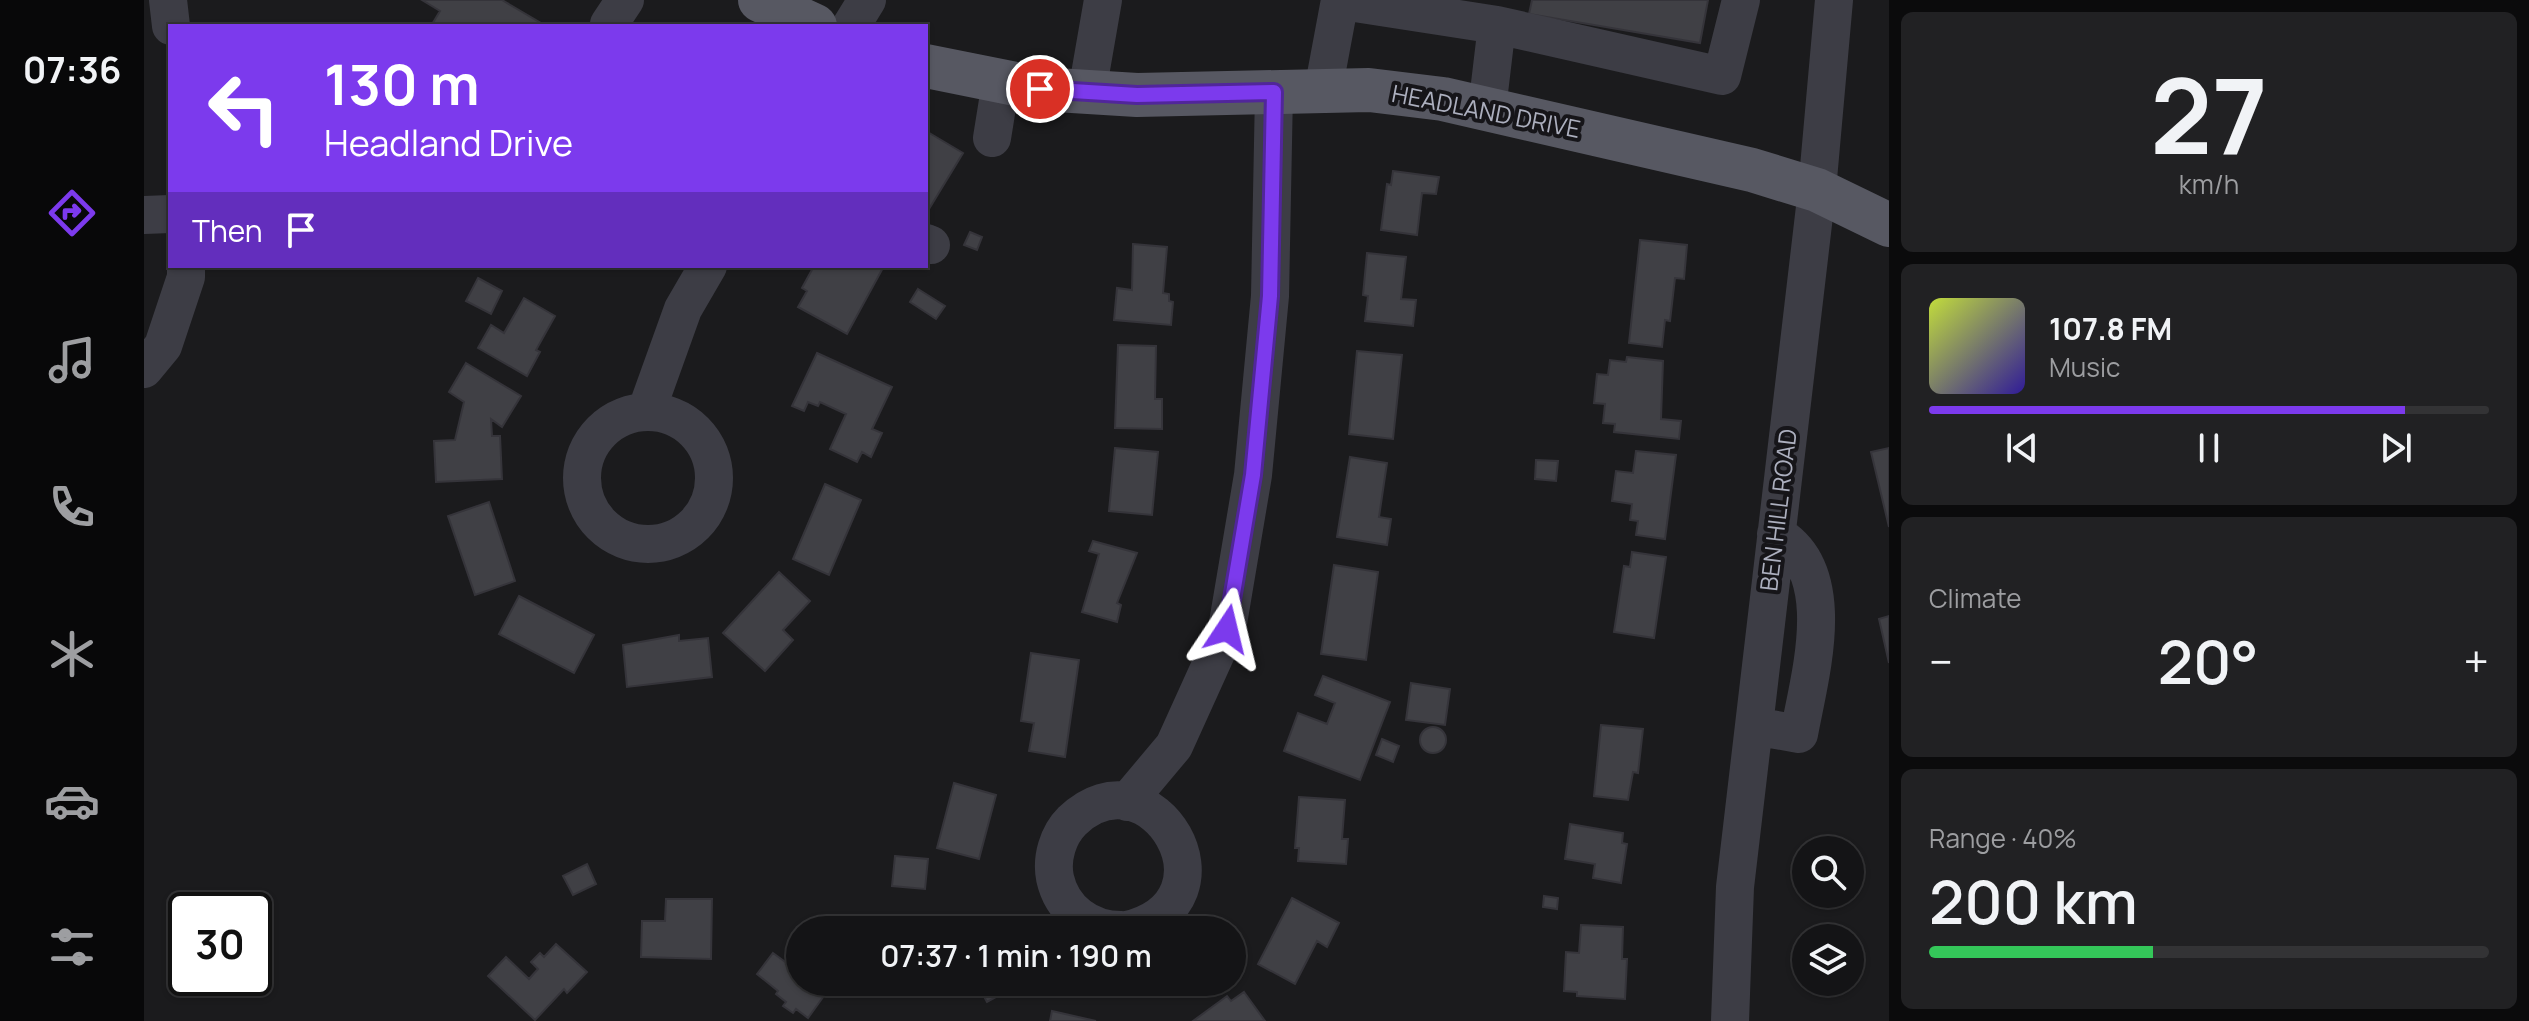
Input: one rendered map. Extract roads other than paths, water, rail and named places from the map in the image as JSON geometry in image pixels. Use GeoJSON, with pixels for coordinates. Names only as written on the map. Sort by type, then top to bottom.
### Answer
{"type":"FeatureCollection","features":[{"type":"Feature","properties":{"kind":"main road","name":"HEADLAND DRIVE"},"geometry":{"type":"LineString","coordinates":[[928,66],[1001,82],[1087,92],[1137,95],[1384,92],[1443,99],[1752,170],[1817,190],[1889,225]]}},
{"type":"Feature","properties":{"kind":"street"},"geometry":{"type":"LineString","coordinates":[[852,24],[867,0]]}},
{"type":"Feature","properties":{"kind":"street"},"geometry":{"type":"LineString","coordinates":[[1087,92],[1100,0]]}},
{"type":"Feature","properties":{"kind":"street"},"geometry":{"type":"LineString","coordinates":[[1323,91],[1341,1],[1448,9],[1497,25],[1722,76],[1741,0]]}},
{"type":"Feature","properties":{"kind":"street","name":"BEN HILL ROAD"},"geometry":{"type":"LineString","coordinates":[[1730,1021],[1735,887],[1817,190],[1834,0]]}},
{"type":"Feature","properties":{"kind":"street"},"geometry":{"type":"LineString","coordinates":[[1487,109],[1497,25]]}},
{"type":"Feature","properties":{"kind":"street"},"geometry":{"type":"LineString","coordinates":[[992,138],[1001,82]]}},
{"type":"Feature","properties":{"kind":"street"},"geometry":{"type":"LineString","coordinates":[[1127,802],[1174,746],[1227,629],[1253,475],[1270,296],[1274,92]]}},
{"type":"Feature","properties":{"kind":"street"},"geometry":{"type":"LineString","coordinates":[[144,215],[168,214]]}},
{"type":"Feature","properties":{"kind":"street"},"geometry":{"type":"LineString","coordinates":[[144,369],[163,346],[186,277],[186,268]]}},
{"type":"Feature","properties":{"kind":"street"},"geometry":{"type":"LineString","coordinates":[[646,412],[683,309],[707,268]]}},
{"type":"Feature","properties":{"kind":"street"},"geometry":{"type":"LineString","coordinates":[[1754,726],[1799,734],[1815,642],[1813,577],[1790,542],[1776,534]]}},
{"type":"Feature","properties":{"kind":"street"},"geometry":{"type":"LineString","coordinates":[[1081,916],[1067,905],[1054,874],[1058,841],[1079,814],[1110,802],[1143,806],[1170,827],[1178,841],[1183,866],[1178,891],[1170,906],[1156,916]]}}]}
